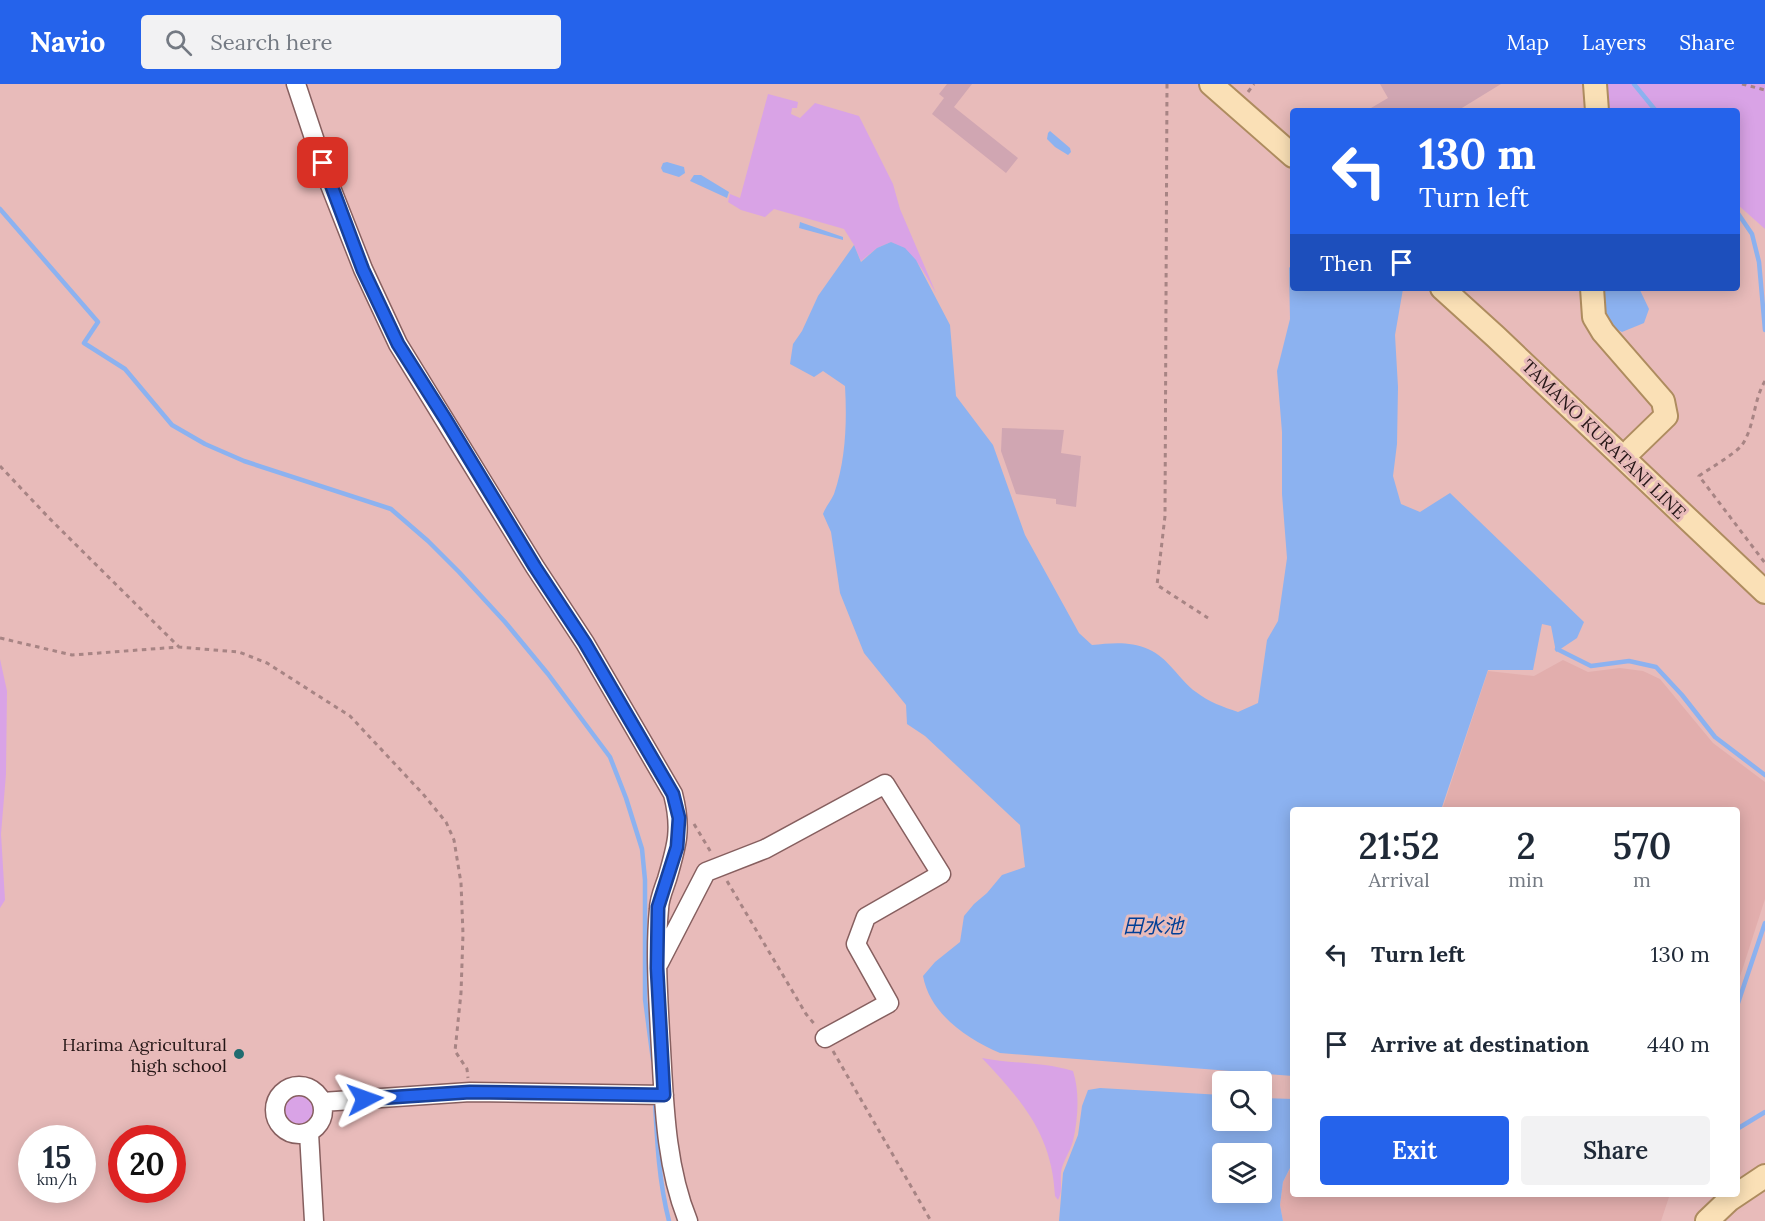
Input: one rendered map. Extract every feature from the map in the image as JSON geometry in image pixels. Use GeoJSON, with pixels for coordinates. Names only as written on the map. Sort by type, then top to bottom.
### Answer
{"type":"FeatureCollection","features":[{"type":"Feature","properties":{"kind":"main road"},"geometry":{"type":"LineString","coordinates":[[1211,84],[1290,153]]}},
{"type":"Feature","properties":{"kind":"main road"},"geometry":{"type":"LineString","coordinates":[[1595,84],[1597,108]]}},
{"type":"Feature","properties":{"kind":"main road","name":"TAMANO KURATANI LINE"},"geometry":{"type":"LineString","coordinates":[[1445,291],[1765,592]]}},
{"type":"Feature","properties":{"kind":"main road"},"geometry":{"type":"LineString","coordinates":[[1592,291],[1594,317],[1603,332],[1663,401],[1666,416],[1632,449]]}},
{"type":"Feature","properties":{"kind":"main road"},"geometry":{"type":"LineString","coordinates":[[1740,1193],[1765,1176]]}},
{"type":"Feature","properties":{"kind":"main road"},"geometry":{"type":"LineString","coordinates":[[1707,1221],[1734,1197]]}},
{"type":"Feature","properties":{"kind":"street"},"geometry":{"type":"LineString","coordinates":[[296,84],[328,180],[363,270],[398,344],[535,567],[585,643],[673,794],[679,818],[677,847],[658,907],[657,968],[668,1138],[679,1200],[688,1221]]}},
{"type":"Feature","properties":{"kind":"street"},"geometry":{"type":"LineString","coordinates":[[657,968],[706,872],[765,849],[885,784],[941,874],[866,917],[856,944],[889,1003],[825,1038]]}},
{"type":"Feature","properties":{"kind":"street"},"geometry":{"type":"LineString","coordinates":[[305,1086],[316,1092],[322,1102],[324,1108],[321,1120],[309,1133],[303,1135],[291,1133],[277,1122],[275,1110],[278,1098],[287,1089],[305,1086]]}},
{"type":"Feature","properties":{"kind":"street"},"geometry":{"type":"LineString","coordinates":[[322,1102],[470,1092],[664,1095]]}},
{"type":"Feature","properties":{"kind":"street"},"geometry":{"type":"LineString","coordinates":[[309,1133],[314,1221]]}},
{"type":"Feature","properties":{"kind":"path"},"geometry":{"type":"LineString","coordinates":[[1167,84],[1165,516],[1157,585],[1208,618]]}},
{"type":"Feature","properties":{"kind":"path"},"geometry":{"type":"LineString","coordinates":[[1742,84],[1754,85],[1765,90]]}},
{"type":"Feature","properties":{"kind":"path"},"geometry":{"type":"LineString","coordinates":[[1765,381],[1742,446],[1699,476],[1765,563]]}},
{"type":"Feature","properties":{"kind":"path"},"geometry":{"type":"LineString","coordinates":[[0,466],[49,518],[180,647]]}},
{"type":"Feature","properties":{"kind":"path"},"geometry":{"type":"LineString","coordinates":[[0,638],[72,655],[180,647],[239,652],[267,663],[350,717],[416,786],[446,822],[454,840],[461,883],[461,993],[455,1051],[467,1069],[470,1092]]}},
{"type":"Feature","properties":{"kind":"path"},"geometry":{"type":"LineString","coordinates":[[676,808],[686,809],[806,1014],[825,1038],[932,1221]]}},
{"type":"Feature","properties":{"kind":"shaded area"},"geometry":{"type":"Polygon","coordinates":[[[1599,84],[1765,84],[1765,229],[1740,207],[1740,108],[1602,108],[1599,84]]]}},
{"type":"Feature","properties":{"kind":"shaded area"},"geometry":{"type":"Polygon","coordinates":[[[768,94],[798,102],[797,108],[792,108],[791,114],[800,118],[815,103],[859,116],[893,184],[900,209],[936,293],[912,257],[891,242],[877,248],[861,261],[844,229],[774,209],[765,217],[741,210],[728,202],[730,194],[740,198],[768,94]]]}},
{"type":"Feature","properties":{"kind":"shaded area"},"geometry":{"type":"Polygon","coordinates":[[[0,659],[7,691],[6,774],[1,834],[5,900],[0,908],[0,659]]]}},
{"type":"Feature","properties":{"kind":"shaded area"},"geometry":{"type":"Polygon","coordinates":[[[1563,660],[1588,672],[1620,668],[1643,671],[1660,679],[1713,743],[1765,782],[1765,899],[1740,977],[1740,807],[1443,807],[1488,671],[1534,676],[1563,660]]]}},
{"type":"Feature","properties":{"kind":"shaded area"},"geometry":{"type":"Polygon","coordinates":[[[982,1058],[1051,1066],[1073,1071],[1078,1106],[1076,1124],[1073,1141],[1061,1172],[1061,1190],[1058,1200],[1055,1196],[1048,1154],[1041,1136],[1022,1104],[982,1058]]]}},
{"type":"Feature","properties":{"kind":"shaded area"},"geometry":{"type":"Polygon","coordinates":[[[299,1088],[315,1095],[322,1111],[315,1127],[299,1134],[283,1127],[276,1111],[283,1095],[299,1088]]]}},
{"type":"Feature","properties":{"kind":"shaded area"},"geometry":{"type":"Polygon","coordinates":[[[1290,1169],[1290,1197],[1669,1197],[1661,1221],[1283,1221],[1280,1205],[1283,1182],[1290,1169]]]}},
{"type":"Feature","properties":{"kind":"water"},"geometry":{"type":"Polygon","coordinates":[[[1050,131],[1070,148],[1071,152],[1068,155],[1047,139],[1050,131]]]}},
{"type":"Feature","properties":{"kind":"water"},"geometry":{"type":"Polygon","coordinates":[[[663,163],[684,167],[685,173],[679,177],[663,172],[661,168],[663,163]]]}},
{"type":"Feature","properties":{"kind":"water"},"geometry":{"type":"Polygon","coordinates":[[[694,175],[701,175],[729,192],[727,198],[690,181],[694,175]]]}},
{"type":"Feature","properties":{"kind":"water"},"geometry":{"type":"Polygon","coordinates":[[[800,222],[843,237],[843,240],[799,228],[800,222]]]}},
{"type":"Feature","properties":{"kind":"water","name":"田水池"},"geometry":{"type":"Polygon","coordinates":[[[891,242],[905,248],[916,260],[950,325],[956,396],[993,445],[1025,535],[1079,633],[1092,645],[1113,643],[1141,646],[1162,657],[1196,692],[1211,701],[1238,712],[1258,703],[1267,640],[1278,621],[1287,558],[1277,371],[1290,319],[1289,268],[1290,267],[1290,291],[1403,291],[1395,335],[1398,387],[1397,444],[1393,476],[1401,504],[1420,512],[1450,493],[1584,622],[1577,638],[1556,652],[1551,626],[1542,624],[1533,670],[1488,670],[1442,807],[1290,807],[1290,1076],[1272,1074],[1272,1071],[1229,1071],[1000,1053],[963,1033],[933,1002],[923,976],[935,962],[960,942],[964,916],[974,904],[1002,875],[1025,867],[1020,825],[925,736],[907,724],[906,705],[864,653],[840,593],[831,532],[823,514],[834,494],[841,468],[846,427],[845,386],[823,371],[814,377],[790,364],[793,344],[802,331],[818,296],[854,245],[861,262],[877,248],[891,242]]]}},
{"type":"Feature","properties":{"kind":"water"},"geometry":{"type":"Polygon","coordinates":[[[1602,291],[1640,291],[1649,309],[1644,323],[1622,332],[1606,319],[1602,291]]]}},
{"type":"Feature","properties":{"kind":"water"},"geometry":{"type":"Polygon","coordinates":[[[1100,1088],[1212,1094],[1212,1131],[1272,1131],[1272,1098],[1290,1099],[1290,1168],[1283,1182],[1280,1205],[1283,1221],[1059,1221],[1063,1173],[1078,1135],[1082,1106],[1088,1090],[1100,1088]]]}},
{"type":"Feature","properties":{"kind":"building"},"geometry":{"type":"Polygon","coordinates":[[[947,84],[972,84],[954,107],[1018,158],[1006,173],[932,114],[944,98],[939,94],[947,84]]]}},
{"type":"Feature","properties":{"kind":"building"},"geometry":{"type":"Polygon","coordinates":[[[1380,84],[1501,84],[1462,108],[1371,108],[1388,98],[1380,84]]]}},
{"type":"Feature","properties":{"kind":"building"},"geometry":{"type":"Polygon","coordinates":[[[1002,428],[1064,430],[1061,453],[1081,456],[1076,507],[1056,504],[1056,499],[1016,494],[1001,451],[1002,428]]]}},
{"type":"Feature","properties":{"kind":"waterway"},"geometry":{"type":"LineString","coordinates":[[1634,84],[1654,108]]}},
{"type":"Feature","properties":{"kind":"waterway"},"geometry":{"type":"LineString","coordinates":[[0,209],[98,322],[84,343],[125,369],[172,425],[205,444],[244,461],[391,509],[459,572],[548,674],[610,757],[642,849],[645,880],[645,999],[653,1060]]}},
{"type":"Feature","properties":{"kind":"waterway"},"geometry":{"type":"LineString","coordinates":[[1740,216],[1752,234],[1759,262],[1765,330]]}},
{"type":"Feature","properties":{"kind":"waterway"},"geometry":{"type":"LineString","coordinates":[[1557,649],[1591,666],[1629,661],[1656,667],[1682,695],[1715,737],[1765,775]]}},
{"type":"Feature","properties":{"kind":"waterway"},"geometry":{"type":"LineString","coordinates":[[1740,997],[1765,923]]}},
{"type":"Feature","properties":{"kind":"waterway"},"geometry":{"type":"LineString","coordinates":[[655,1101],[661,1177],[669,1221]]}},
{"type":"Feature","properties":{"kind":"waterway"},"geometry":{"type":"LineString","coordinates":[[1740,1127],[1765,1112]]}},
{"type":"Feature","properties":{"kind":"place","name":"Harima Agricultural high school"},"geometry":{"type":"Point","coordinates":[239,1054]}},
{"type":"Feature","properties":{"kind":"route"},"geometry":{"type":"LineString","coordinates":[[323,163],[363,270],[398,344],[535,567],[585,643],[673,794],[679,818],[677,847],[658,907],[657,968],[664,1095],[470,1092],[365,1099]]}}]}
